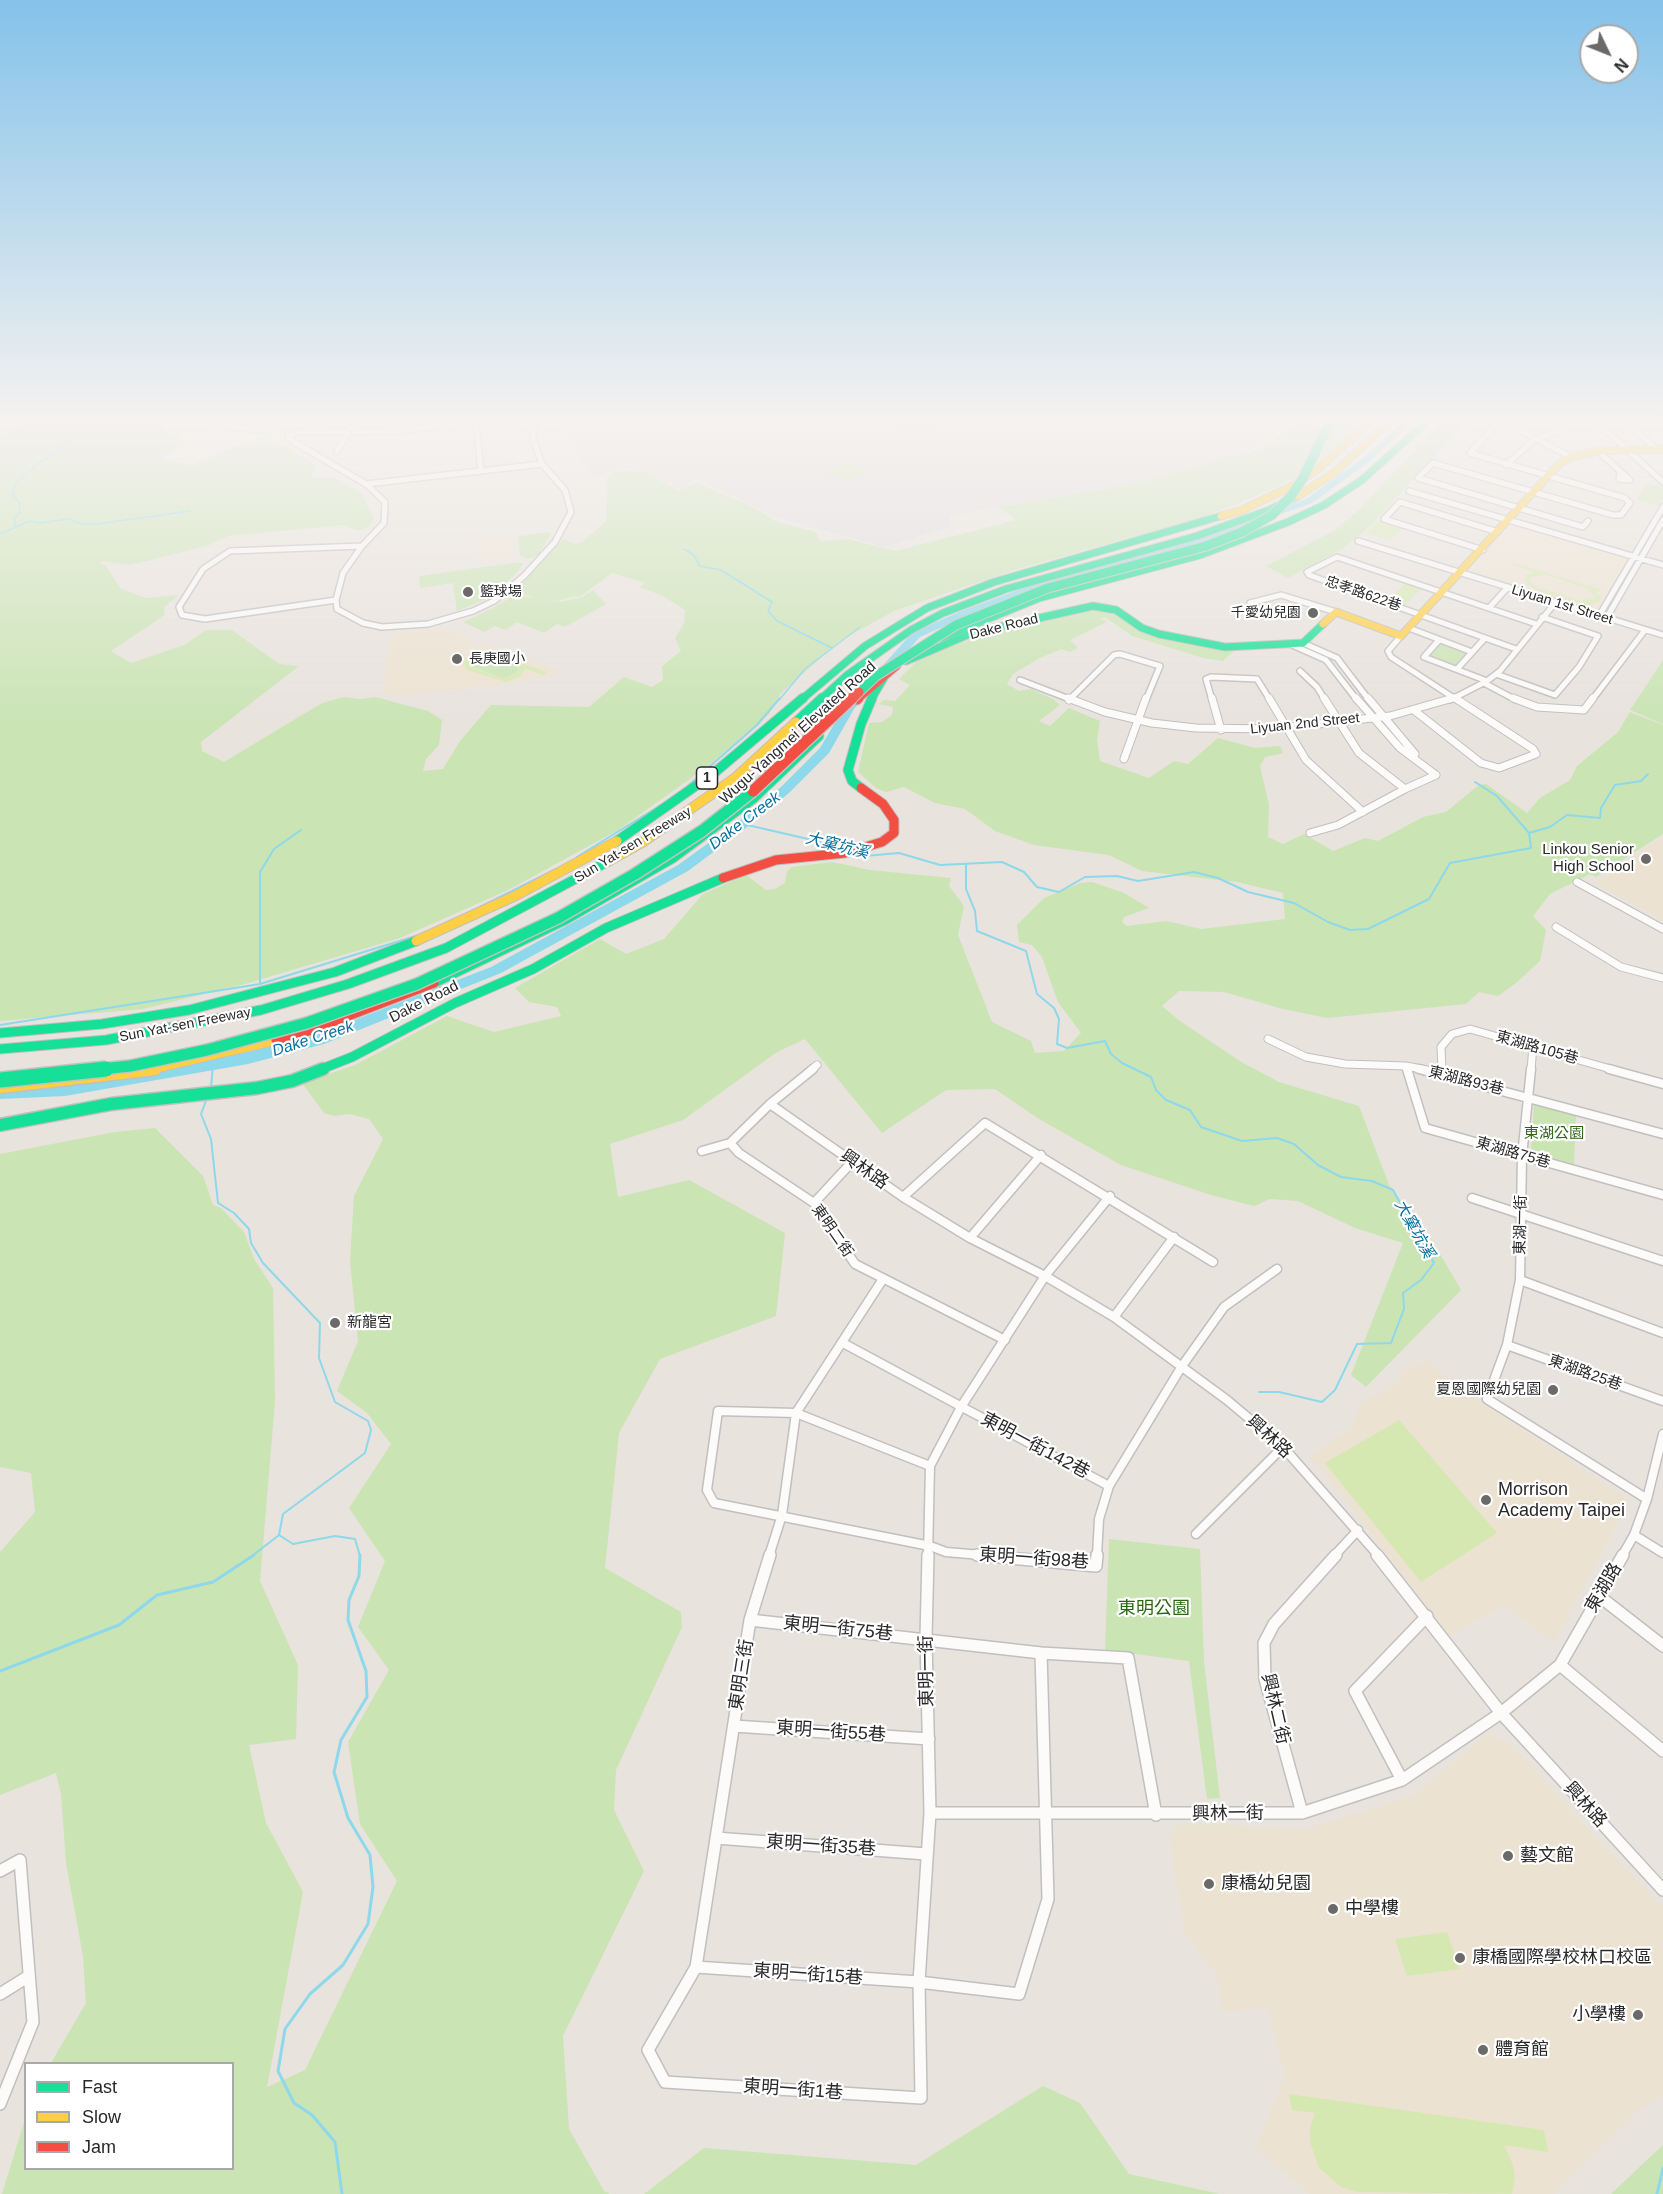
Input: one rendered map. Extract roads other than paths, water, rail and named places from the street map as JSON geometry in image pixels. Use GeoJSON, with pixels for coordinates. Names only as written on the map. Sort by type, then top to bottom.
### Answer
{"type":"FeatureCollection","features":[{"type":"Feature","properties":{"kind":"main road","name":"Sun Yat-sen Freeway"},"geometry":{"type":"LineString","coordinates":[[0,1033],[102,1024],[189,1010],[335,972],[395,950],[465,920],[575,864],[648,820],[714,773],[811,689],[865,646],[927,608],[994,582],[1211,519]]}},
{"type":"Feature","properties":{"kind":"main road","name":"Sun Yat-sen Freeway"},"geometry":{"type":"LineString","coordinates":[[0,1049],[106,1040],[261,1010],[348,984],[446,948],[531,905],[624,853],[696,807],[735,778],[847,675],[911,630],[943,613],[1006,589],[1197,536],[1243,519]]}},
{"type":"Feature","properties":{"kind":"main road","name":"Wugu-Yangmei Elevated Road"},"geometry":{"type":"LineString","coordinates":[[0,1080],[55,1076],[130,1066],[207,1050],[307,1023],[417,984],[558,918],[635,874],[702,831],[757,788],[876,676],[923,644],[956,626],[1047,588],[1206,546],[1242,532],[1264,519]]}},
{"type":"Feature","properties":{"kind":"main road","name":"Wugu-Yangmei Elevated Road"},"geometry":{"type":"LineString","coordinates":[[0,1087],[116,1076],[190,1062],[309,1031],[443,980],[565,920],[641,878],[708,835],[776,779],[849,706],[905,659],[930,644],[1039,597],[1200,555],[1294,519]]}},
{"type":"Feature","properties":{"kind":"main road"},"geometry":{"type":"LineString","coordinates":[[1297,644],[1336,612],[1405,632],[1483,550],[1508,520]]}},
{"type":"Feature","properties":{"kind":"main road","name":"Dake Road"},"geometry":{"type":"LineString","coordinates":[[0,1125],[111,1104],[275,1085],[352,1057],[455,1003],[533,969],[606,928],[738,871],[777,860],[851,851],[882,842],[894,833],[896,828],[883,804],[857,786],[849,776],[852,751],[879,683],[912,658],[984,630],[1093,606],[1116,610],[1142,628],[1169,637],[1232,647],[1297,644]]}},
{"type":"Feature","properties":{"kind":"street"},"geometry":{"type":"LineString","coordinates":[[384,519],[384,523],[362,546],[343,573],[336,600],[337,609],[346,616],[363,623],[394,627],[428,624],[456,618],[494,601],[524,576],[555,542],[567,519]]}},
{"type":"Feature","properties":{"kind":"street"},"geometry":{"type":"LineString","coordinates":[[1384,519],[1483,550]]}},
{"type":"Feature","properties":{"kind":"street"},"geometry":{"type":"LineString","coordinates":[[1457,519],[1498,532]]}},
{"type":"Feature","properties":{"kind":"street"},"geometry":{"type":"LineString","coordinates":[[1556,519],[1583,527],[1588,521]]}},
{"type":"Feature","properties":{"kind":"street"},"geometry":{"type":"LineString","coordinates":[[1599,616],[1655,519]]}},
{"type":"Feature","properties":{"kind":"street"},"geometry":{"type":"LineString","coordinates":[[1508,520],[1663,565]]}},
{"type":"Feature","properties":{"kind":"street"},"geometry":{"type":"LineString","coordinates":[[1606,619],[1663,520]]}},
{"type":"Feature","properties":{"kind":"street"},"geometry":{"type":"LineString","coordinates":[[1649,530],[1663,534]]}},
{"type":"Feature","properties":{"kind":"street","name":"Liyuan 1st Street"},"geometry":{"type":"LineString","coordinates":[[1358,541],[1663,635]]}},
{"type":"Feature","properties":{"kind":"street"},"geometry":{"type":"LineString","coordinates":[[336,600],[205,619],[182,615],[179,607],[203,568],[230,551],[362,546]]}},
{"type":"Feature","properties":{"kind":"street","name":"忠孝路622巷"},"geometry":{"type":"LineString","coordinates":[[1423,615],[1312,576],[1307,572],[1337,557],[1443,592]]}},
{"type":"Feature","properties":{"kind":"street"},"geometry":{"type":"LineString","coordinates":[[1490,608],[1508,588]]}},
{"type":"Feature","properties":{"kind":"street"},"geometry":{"type":"LineString","coordinates":[[1443,592],[1536,624]]}},
{"type":"Feature","properties":{"kind":"street"},"geometry":{"type":"LineString","coordinates":[[1250,603],[1281,595],[1336,612]]}},
{"type":"Feature","properties":{"kind":"street","name":"Liyuan 2nd Street"},"geometry":{"type":"LineString","coordinates":[[1020,680],[1069,700],[1137,720],[1221,730],[1288,728],[1382,717],[1414,711],[1455,698],[1486,682],[1496,674],[1555,603]]}},
{"type":"Feature","properties":{"kind":"street"},"geometry":{"type":"LineString","coordinates":[[1423,615],[1516,650]]}},
{"type":"Feature","properties":{"kind":"street"},"geometry":{"type":"LineString","coordinates":[[1496,674],[1555,695],[1579,667],[1598,636],[1542,617]]}},
{"type":"Feature","properties":{"kind":"street"},"geometry":{"type":"LineString","coordinates":[[1439,640],[1424,657],[1486,682],[1522,703],[1549,710],[1584,710],[1645,630]]}},
{"type":"Feature","properties":{"kind":"street"},"geometry":{"type":"LineString","coordinates":[[1414,711],[1481,763],[1500,768],[1536,754],[1533,749],[1391,657],[1388,651],[1405,632],[1439,640],[1472,652]]}},
{"type":"Feature","properties":{"kind":"street"},"geometry":{"type":"LineString","coordinates":[[1456,669],[1485,638]]}},
{"type":"Feature","properties":{"kind":"street"},"geometry":{"type":"LineString","coordinates":[[1297,644],[1333,656],[1382,717],[1400,748],[1436,775],[1338,825],[1310,833]]}},
{"type":"Feature","properties":{"kind":"street"},"geometry":{"type":"LineString","coordinates":[[1297,644],[1326,660],[1373,718],[1390,731]]}},
{"type":"Feature","properties":{"kind":"street"},"geometry":{"type":"LineString","coordinates":[[1069,700],[1114,656],[1120,654],[1160,666],[1137,720],[1124,759]]}},
{"type":"Feature","properties":{"kind":"street"},"geometry":{"type":"LineString","coordinates":[[1300,671],[1317,687],[1359,753],[1405,789]]}},
{"type":"Feature","properties":{"kind":"street"},"geometry":{"type":"LineString","coordinates":[[1336,673],[1347,672]]}},
{"type":"Feature","properties":{"kind":"street"},"geometry":{"type":"LineString","coordinates":[[1221,730],[1206,680],[1211,677],[1257,679],[1306,760],[1363,812]]}},
{"type":"Feature","properties":{"kind":"street"},"geometry":{"type":"LineString","coordinates":[[1577,882],[1663,929]]}},
{"type":"Feature","properties":{"kind":"street"},"geometry":{"type":"LineString","coordinates":[[1556,927],[1621,967],[1663,978]]}},
{"type":"Feature","properties":{"kind":"street","name":"東湖路105巷"},"geometry":{"type":"LineString","coordinates":[[1442,1073],[1441,1047],[1452,1034],[1470,1029],[1663,1084]]}},
{"type":"Feature","properties":{"kind":"street","name":"東湖路93巷"},"geometry":{"type":"LineString","coordinates":[[1268,1039],[1306,1058],[1345,1064],[1406,1066],[1442,1073],[1663,1134]]}},
{"type":"Feature","properties":{"kind":"street","name":"東湖一街"},"geometry":{"type":"LineString","coordinates":[[1533,1046],[1522,1156],[1520,1280],[1507,1345],[1487,1399],[1647,1499]]}},
{"type":"Feature","properties":{"kind":"street"},"geometry":{"type":"LineString","coordinates":[[702,1150],[730,1143],[770,1104],[817,1065]]}},
{"type":"Feature","properties":{"kind":"street","name":"東湖路75巷"},"geometry":{"type":"LineString","coordinates":[[1406,1066],[1425,1128],[1663,1195]]}},
{"type":"Feature","properties":{"kind":"street","name":"興林路"},"geometry":{"type":"LineString","coordinates":[[770,1104],[903,1197],[970,1238],[1045,1276],[1114,1317],[1182,1366],[1283,1447],[1358,1530],[1501,1713],[1663,1890]]}},
{"type":"Feature","properties":{"kind":"street"},"geometry":{"type":"LineString","coordinates":[[903,1197],[985,1123],[1110,1196],[1213,1262]]}},
{"type":"Feature","properties":{"kind":"street","name":"東明二街"},"geometry":{"type":"LineString","coordinates":[[730,1143],[739,1153],[814,1203],[855,1264],[1005,1340]]}},
{"type":"Feature","properties":{"kind":"street"},"geometry":{"type":"LineString","coordinates":[[970,1238],[1041,1155]]}},
{"type":"Feature","properties":{"kind":"street"},"geometry":{"type":"LineString","coordinates":[[814,1203],[852,1162]]}},
{"type":"Feature","properties":{"kind":"street","name":"東明一街"},"geometry":{"type":"LineString","coordinates":[[921,2098],[919,1982],[930,1813],[926,1638],[930,1546],[930,1466],[961,1407],[1045,1276],[1110,1196]]}},
{"type":"Feature","properties":{"kind":"street"},"geometry":{"type":"LineString","coordinates":[[1472,1198],[1663,1261]]}},
{"type":"Feature","properties":{"kind":"street"},"geometry":{"type":"LineString","coordinates":[[1114,1317],[1174,1237]]}},
{"type":"Feature","properties":{"kind":"street"},"geometry":{"type":"LineString","coordinates":[[1109,1486],[1182,1366],[1224,1307],[1276,1269]]}},
{"type":"Feature","properties":{"kind":"street","name":"東明三街"},"geometry":{"type":"LineString","coordinates":[[665,2082],[648,2050],[696,1967],[750,1620],[782,1515],[796,1413],[884,1279]]}},
{"type":"Feature","properties":{"kind":"street"},"geometry":{"type":"LineString","coordinates":[[1520,1280],[1663,1333]]}},
{"type":"Feature","properties":{"kind":"street","name":"東明一街142巷"},"geometry":{"type":"LineString","coordinates":[[843,1343],[1109,1486]]}},
{"type":"Feature","properties":{"kind":"street","name":"東湖路25巷"},"geometry":{"type":"LineString","coordinates":[[1507,1345],[1663,1401]]}},
{"type":"Feature","properties":{"kind":"street"},"geometry":{"type":"LineString","coordinates":[[930,1466],[796,1413],[718,1411],[707,1490],[714,1503],[930,1546]]}},
{"type":"Feature","properties":{"kind":"street","name":"東湖路"},"geometry":{"type":"LineString","coordinates":[[1501,1713],[1560,1665],[1634,1535],[1660,1462],[1663,1434]]}},
{"type":"Feature","properties":{"kind":"street"},"geometry":{"type":"LineString","coordinates":[[1196,1534],[1283,1447]]}},
{"type":"Feature","properties":{"kind":"street","name":"東明一街98巷"},"geometry":{"type":"LineString","coordinates":[[930,1546],[946,1552],[1096,1566],[1099,1519],[1109,1486]]}},
{"type":"Feature","properties":{"kind":"street","name":"興林二街"},"geometry":{"type":"LineString","coordinates":[[1302,1813],[1265,1679],[1264,1643],[1274,1624],[1358,1530]]}},
{"type":"Feature","properties":{"kind":"street"},"geometry":{"type":"LineString","coordinates":[[1634,1535],[1663,1553]]}},
{"type":"Feature","properties":{"kind":"street"},"geometry":{"type":"LineString","coordinates":[[1599,1596],[1663,1646]]}},
{"type":"Feature","properties":{"kind":"street"},"geometry":{"type":"LineString","coordinates":[[1402,1780],[1355,1691],[1427,1617]]}},
{"type":"Feature","properties":{"kind":"street","name":"東明一街75巷"},"geometry":{"type":"LineString","coordinates":[[750,1620],[926,1638],[1041,1653],[1128,1658],[1156,1815]]}},
{"type":"Feature","properties":{"kind":"street"},"geometry":{"type":"LineString","coordinates":[[1041,1653],[1046,1815]]}},
{"type":"Feature","properties":{"kind":"street"},"geometry":{"type":"LineString","coordinates":[[1560,1665],[1663,1751]]}},
{"type":"Feature","properties":{"kind":"street","name":"興林一街"},"geometry":{"type":"LineString","coordinates":[[930,1813],[1156,1815],[1302,1813],[1402,1780],[1501,1713]]}},
{"type":"Feature","properties":{"kind":"street","name":"東明一街55巷"},"geometry":{"type":"LineString","coordinates":[[734,1726],[928,1739]]}},
{"type":"Feature","properties":{"kind":"street","name":"東明一街15巷"},"geometry":{"type":"LineString","coordinates":[[696,1967],[919,1982],[1019,1994],[1048,1899],[1046,1815]]}},
{"type":"Feature","properties":{"kind":"street","name":"東明一街35巷"},"geometry":{"type":"LineString","coordinates":[[716,1838],[926,1854]]}},
{"type":"Feature","properties":{"kind":"street"},"geometry":{"type":"LineString","coordinates":[[0,1871],[20,1860],[33,2022],[0,2104]]}},
{"type":"Feature","properties":{"kind":"street"},"geometry":{"type":"LineString","coordinates":[[0,1995],[29,1976]]}},
{"type":"Feature","properties":{"kind":"street","name":"東明一街1巷"},"geometry":{"type":"LineString","coordinates":[[665,2082],[921,2098]]}},
{"type":"Feature","properties":{"kind":"waterway"},"geometry":{"type":"LineString","coordinates":[[14,519],[16,527]]}},
{"type":"Feature","properties":{"kind":"waterway"},"geometry":{"type":"LineString","coordinates":[[16,527],[29,521],[40,523],[66,519]]}},
{"type":"Feature","properties":{"kind":"waterway"},"geometry":{"type":"LineString","coordinates":[[70,519],[82,524],[130,519]]}},
{"type":"Feature","properties":{"kind":"waterway","name":"Dake Creek"},"geometry":{"type":"LineString","coordinates":[[881,673],[916,635],[963,614],[1046,583],[1169,551],[1258,519]]}},
{"type":"Feature","properties":{"kind":"waterway"},"geometry":{"type":"LineString","coordinates":[[0,534],[16,527]]}},
{"type":"Feature","properties":{"kind":"waterway"},"geometry":{"type":"LineString","coordinates":[[684,549],[693,554],[700,566],[721,570],[772,602],[768,611],[777,621],[832,648]]}},
{"type":"Feature","properties":{"kind":"waterway"},"geometry":{"type":"LineString","coordinates":[[779,700],[805,669],[860,627]]}},
{"type":"Feature","properties":{"kind":"waterway","name":"Dake Creek"},"geometry":{"type":"LineString","coordinates":[[0,1093],[65,1090],[248,1058],[319,1040],[496,970],[683,868],[743,824],[785,790],[825,750],[849,708],[860,695]]}},
{"type":"Feature","properties":{"kind":"waterway"},"geometry":{"type":"LineString","coordinates":[[683,790],[757,725],[780,698]]}},
{"type":"Feature","properties":{"kind":"waterway","name":"大窠坑溪"},"geometry":{"type":"LineString","coordinates":[[1529,833],[1550,827],[1567,815],[1600,818],[1601,808],[1615,785],[1641,781],[1648,774]]}},
{"type":"Feature","properties":{"kind":"waterway"},"geometry":{"type":"LineString","coordinates":[[1475,782],[1497,796],[1529,833]]}},
{"type":"Feature","properties":{"kind":"waterway"},"geometry":{"type":"LineString","coordinates":[[577,857],[664,803]]}},
{"type":"Feature","properties":{"kind":"waterway","name":"大窠坑溪"},"geometry":{"type":"LineString","coordinates":[[743,824],[847,848]]}},
{"type":"Feature","properties":{"kind":"waterway"},"geometry":{"type":"LineString","coordinates":[[260,983],[260,872],[274,849],[301,830]]}},
{"type":"Feature","properties":{"kind":"waterway","name":"大窠坑溪"},"geometry":{"type":"LineString","coordinates":[[858,853],[865,856],[899,853],[940,865],[1002,862],[1024,872],[1037,887],[1059,892],[1085,877],[1117,876],[1138,881],[1194,872],[1218,878],[1248,892],[1294,903],[1328,922],[1350,930],[1368,929],[1429,899],[1450,863],[1531,848],[1529,833]]}},
{"type":"Feature","properties":{"kind":"waterway","name":"大窠坑溪"},"geometry":{"type":"LineString","coordinates":[[966,865],[966,889],[975,911],[977,931],[1026,951],[1037,994],[1054,1008],[1059,1019],[1057,1044],[1067,1048],[1105,1041],[1111,1054],[1122,1063],[1151,1077],[1156,1090],[1166,1100],[1190,1110],[1201,1127],[1242,1141],[1277,1138],[1294,1144],[1318,1165],[1341,1177],[1372,1181],[1393,1190],[1434,1263],[1421,1280],[1403,1293],[1404,1309],[1391,1343],[1357,1344],[1335,1390],[1322,1402],[1279,1392],[1259,1392]]}},
{"type":"Feature","properties":{"kind":"waterway"},"geometry":{"type":"LineString","coordinates":[[446,924],[556,869]]}},
{"type":"Feature","properties":{"kind":"waterway"},"geometry":{"type":"LineString","coordinates":[[0,1025],[260,984],[419,935]]}},
{"type":"Feature","properties":{"kind":"waterway"},"geometry":{"type":"LineString","coordinates":[[211,1087],[213,1065]]}},
{"type":"Feature","properties":{"kind":"waterway"},"geometry":{"type":"LineString","coordinates":[[207,1098],[201,1114],[211,1139],[218,1203],[234,1213],[249,1229],[251,1243],[263,1263],[320,1323],[319,1358],[335,1402],[368,1421],[371,1430],[365,1453],[283,1514],[279,1535]]}},
{"type":"Feature","properties":{"kind":"waterway"},"geometry":{"type":"LineString","coordinates":[[252,1556],[279,1535]]}},
{"type":"Feature","properties":{"kind":"waterway"},"geometry":{"type":"LineString","coordinates":[[279,1535],[293,1544],[335,1536],[355,1539],[360,1556]]}},
{"type":"Feature","properties":{"kind":"waterway"},"geometry":{"type":"LineString","coordinates":[[0,1671],[119,1625],[157,1595],[213,1582],[254,1555]]}},
{"type":"Feature","properties":{"kind":"waterway"},"geometry":{"type":"LineString","coordinates":[[342,2194],[335,2142],[312,2115],[294,2103],[278,2071],[285,2029],[310,1994],[343,1965],[368,1924],[373,1887],[370,1855],[348,1818],[334,1772],[341,1740],[367,1697],[366,1671],[348,1620],[349,1600],[359,1576],[360,1556]]}},
{"type":"Feature","properties":{"kind":"waterway"},"geometry":{"type":"LineString","coordinates":[[1657,2194],[1663,2168]]}},
{"type":"Feature","properties":{"kind":"place","name":"籃球場"},"geometry":{"type":"Point","coordinates":[468,592]}},
{"type":"Feature","properties":{"kind":"place","name":"千愛幼兒園"},"geometry":{"type":"Point","coordinates":[1313,613]}},
{"type":"Feature","properties":{"kind":"place","name":"長庚國小"},"geometry":{"type":"Point","coordinates":[457,659]}},
{"type":"Feature","properties":{"kind":"place","name":"Linkou Senior High School"},"geometry":{"type":"Point","coordinates":[1646,859]}},
{"type":"Feature","properties":{"kind":"place","name":"新龍宮"},"geometry":{"type":"Point","coordinates":[335,1323]}},
{"type":"Feature","properties":{"kind":"place","name":"夏恩國際幼兒園"},"geometry":{"type":"Point","coordinates":[1553,1390]}},
{"type":"Feature","properties":{"kind":"place","name":"Morrison Academy Taipei"},"geometry":{"type":"Point","coordinates":[1486,1500]}},
{"type":"Feature","properties":{"kind":"place","name":"藝文館"},"geometry":{"type":"Point","coordinates":[1508,1856]}},
{"type":"Feature","properties":{"kind":"place","name":"康橋幼兒園"},"geometry":{"type":"Point","coordinates":[1209,1884]}},
{"type":"Feature","properties":{"kind":"place","name":"中學樓"},"geometry":{"type":"Point","coordinates":[1333,1909]}},
{"type":"Feature","properties":{"kind":"place","name":"康橋國際學校林口校區"},"geometry":{"type":"Point","coordinates":[1460,1958]}},
{"type":"Feature","properties":{"kind":"place","name":"小學樓"},"geometry":{"type":"Point","coordinates":[1638,2015]}},
{"type":"Feature","properties":{"kind":"place","name":"體育館"},"geometry":{"type":"Point","coordinates":[1483,2050]}},
{"type":"Feature","properties":{"kind":"park label","name":"東湖公園"},"geometry":{"type":"Point","coordinates":[1554,1134]}},
{"type":"Feature","properties":{"kind":"park label","name":"東明公園"},"geometry":{"type":"Point","coordinates":[1154,1609]}}]}
